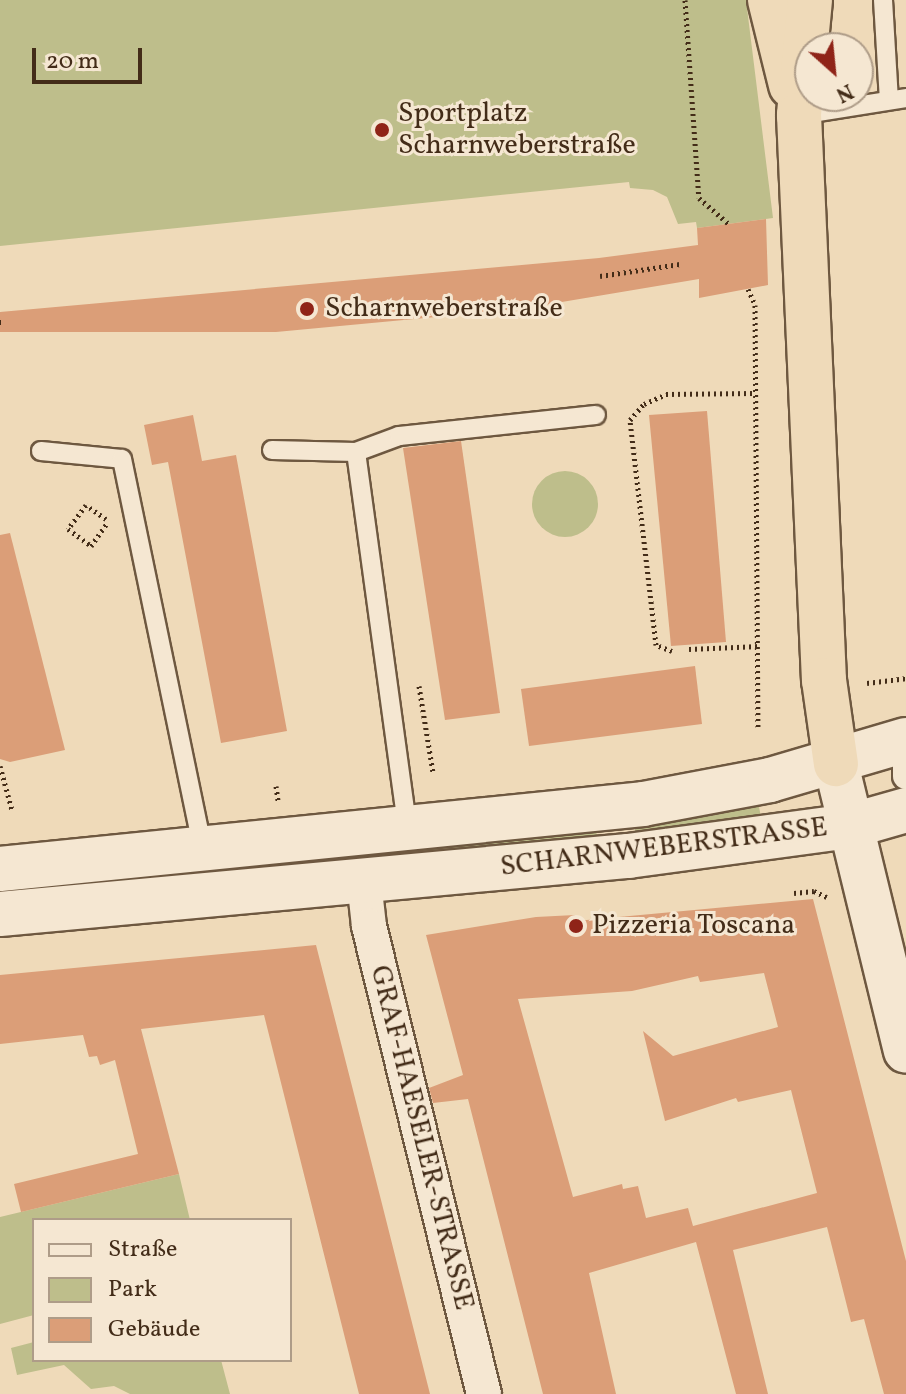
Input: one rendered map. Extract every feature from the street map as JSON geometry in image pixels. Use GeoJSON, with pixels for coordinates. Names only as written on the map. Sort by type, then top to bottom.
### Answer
{"type":"FeatureCollection","features":[{"type":"Feature","properties":{"kind":"highway"},"geometry":{"type":"LineString","coordinates":[[770,0],[799,115]]}},
{"type":"Feature","properties":{"kind":"highway"},"geometry":{"type":"LineString","coordinates":[[810,0],[799,115],[824,680],[836,764]]}},
{"type":"Feature","properties":{"kind":"main road","name":"SCHARNWEBERSTRASSE"},"geometry":{"type":"LineString","coordinates":[[0,869],[643,804],[836,764],[906,740]]}},
{"type":"Feature","properties":{"kind":"main road","name":"SCHARNWEBERSTRASSE"},"geometry":{"type":"LineString","coordinates":[[836,764],[850,826]]}},
{"type":"Feature","properties":{"kind":"main road","name":"SCHARNWEBERSTRASSE"},"geometry":{"type":"LineString","coordinates":[[0,914],[658,853],[850,826],[906,810]]}},
{"type":"Feature","properties":{"kind":"main road"},"geometry":{"type":"LineString","coordinates":[[850,826],[906,1051]]}},
{"type":"Feature","properties":{"kind":"street"},"geometry":{"type":"LineString","coordinates":[[906,765],[906,776]]}},
{"type":"Feature","properties":{"kind":"street","name":"GRAF-HAESELER-STRASSE"},"geometry":{"type":"LineString","coordinates":[[364,881],[369,926],[484,1394]]}},
{"type":"Feature","properties":{"kind":"lane"},"geometry":{"type":"LineString","coordinates":[[799,115],[897,99],[883,0]]}},
{"type":"Feature","properties":{"kind":"lane"},"geometry":{"type":"LineString","coordinates":[[272,450],[356,452],[399,436],[596,415]]}},
{"type":"Feature","properties":{"kind":"lane"},"geometry":{"type":"LineString","coordinates":[[41,451],[122,459],[203,849]]}},
{"type":"Feature","properties":{"kind":"lane"},"geometry":{"type":"LineString","coordinates":[[356,452],[408,830]]}},
{"type":"Feature","properties":{"kind":"path"},"geometry":{"type":"LineString","coordinates":[[685,0],[699,198],[729,224]]}},
{"type":"Feature","properties":{"kind":"path"},"geometry":{"type":"LineString","coordinates":[[600,276],[680,264]]}},
{"type":"Feature","properties":{"kind":"path"},"geometry":{"type":"LineString","coordinates":[[748,289],[755,305],[760,646],[758,727]]}},
{"type":"Feature","properties":{"kind":"path"},"geometry":{"type":"LineString","coordinates":[[672,651],[656,645],[628,436],[630,420],[644,404],[666,394],[755,393]]}},
{"type":"Feature","properties":{"kind":"path"},"geometry":{"type":"LineString","coordinates":[[108,521],[86,505],[68,529],[91,546],[108,521],[134,516]]}},
{"type":"Feature","properties":{"kind":"path"},"geometry":{"type":"LineString","coordinates":[[689,649],[760,646]]}},
{"type":"Feature","properties":{"kind":"path"},"geometry":{"type":"LineString","coordinates":[[867,683],[906,678]]}},
{"type":"Feature","properties":{"kind":"path"},"geometry":{"type":"LineString","coordinates":[[419,686],[433,772]]}},
{"type":"Feature","properties":{"kind":"path"},"geometry":{"type":"LineString","coordinates":[[0,766],[12,810]]}},
{"type":"Feature","properties":{"kind":"path"},"geometry":{"type":"LineString","coordinates":[[794,893],[834,895]]}},
{"type":"Feature","properties":{"kind":"green space","name":"Sportplatz Scharnweberstraße"},"geometry":{"type":"Polygon","coordinates":[[[0,0],[746,0],[773,218],[697,228],[696,222],[678,224],[667,197],[653,190],[630,188],[629,182],[0,246],[0,0]]]}},
{"type":"Feature","properties":{"kind":"green space"},"geometry":{"type":"Polygon","coordinates":[[[565,471],[578,474],[588,481],[595,491],[598,504],[595,517],[588,527],[578,534],[565,537],[552,534],[542,527],[535,517],[532,504],[535,491],[542,481],[552,474],[565,471]]]}},
{"type":"Feature","properties":{"kind":"green space"},"geometry":{"type":"Polygon","coordinates":[[[758,802],[761,817],[635,835],[635,825],[758,802]]]}},
{"type":"Feature","properties":{"kind":"green space"},"geometry":{"type":"Polygon","coordinates":[[[595,830],[598,837],[300,872],[299,857],[595,830]]]}},
{"type":"Feature","properties":{"kind":"green space"},"geometry":{"type":"Polygon","coordinates":[[[179,1174],[190,1218],[32,1218],[32,1316],[0,1324],[0,1217],[179,1174]]]}},
{"type":"Feature","properties":{"kind":"green space"},"geometry":{"type":"Polygon","coordinates":[[[32,1343],[32,1362],[222,1362],[230,1394],[130,1394],[114,1386],[91,1389],[64,1365],[17,1375],[11,1348],[32,1343]]]}},
{"type":"Feature","properties":{"kind":"building"},"geometry":{"type":"Polygon","coordinates":[[[766,219],[768,285],[699,298],[699,279],[520,309],[276,332],[0,332],[0,312],[599,258],[698,245],[697,228],[766,219]]]}},
{"type":"Feature","properties":{"kind":"building"},"geometry":{"type":"Polygon","coordinates":[[[707,411],[726,642],[671,646],[649,415],[707,411]]]}},
{"type":"Feature","properties":{"kind":"building"},"geometry":{"type":"Polygon","coordinates":[[[193,415],[202,461],[236,455],[287,731],[221,743],[168,462],[152,465],[144,425],[193,415]]]}},
{"type":"Feature","properties":{"kind":"building"},"geometry":{"type":"Polygon","coordinates":[[[461,441],[500,713],[445,720],[403,448],[461,441]]]}},
{"type":"Feature","properties":{"kind":"building"},"geometry":{"type":"Polygon","coordinates":[[[10,533],[65,750],[10,762],[0,759],[0,535],[10,533]]]}},
{"type":"Feature","properties":{"kind":"building"},"geometry":{"type":"Polygon","coordinates":[[[695,666],[702,724],[529,746],[521,689],[695,666]]]}},
{"type":"Feature","properties":{"kind":"building"},"geometry":{"type":"Polygon","coordinates":[[[813,899],[906,1261],[906,1394],[884,1394],[864,1319],[851,1322],[827,1227],[733,1250],[768,1394],[736,1394],[696,1242],[589,1273],[616,1394],[543,1394],[468,1099],[433,1103],[429,1088],[463,1075],[426,935],[536,917],[575,915],[576,921],[813,899]],[[764,973],[700,982],[698,976],[632,991],[518,999],[573,1197],[622,1184],[623,1189],[638,1186],[646,1218],[688,1208],[693,1226],[817,1193],[791,1090],[738,1102],[736,1098],[665,1121],[643,1031],[673,1056],[778,1027],[764,973]]]}},
{"type":"Feature","properties":{"kind":"building"},"geometry":{"type":"Polygon","coordinates":[[[316,945],[430,1394],[359,1394],[264,1015],[141,1029],[179,1174],[21,1212],[14,1184],[138,1154],[115,1060],[100,1065],[97,1056],[89,1057],[83,1035],[0,1044],[0,975],[316,945]]]}},
{"type":"Feature","properties":{"kind":"place","name":"Sportplatz Scharnweberstraße"},"geometry":{"type":"Point","coordinates":[382,130]}},
{"type":"Feature","properties":{"kind":"place","name":"Scharnweberstraße"},"geometry":{"type":"Point","coordinates":[307,309]}},
{"type":"Feature","properties":{"kind":"place","name":"Pizzeria Toscana"},"geometry":{"type":"Point","coordinates":[576,926]}}]}
